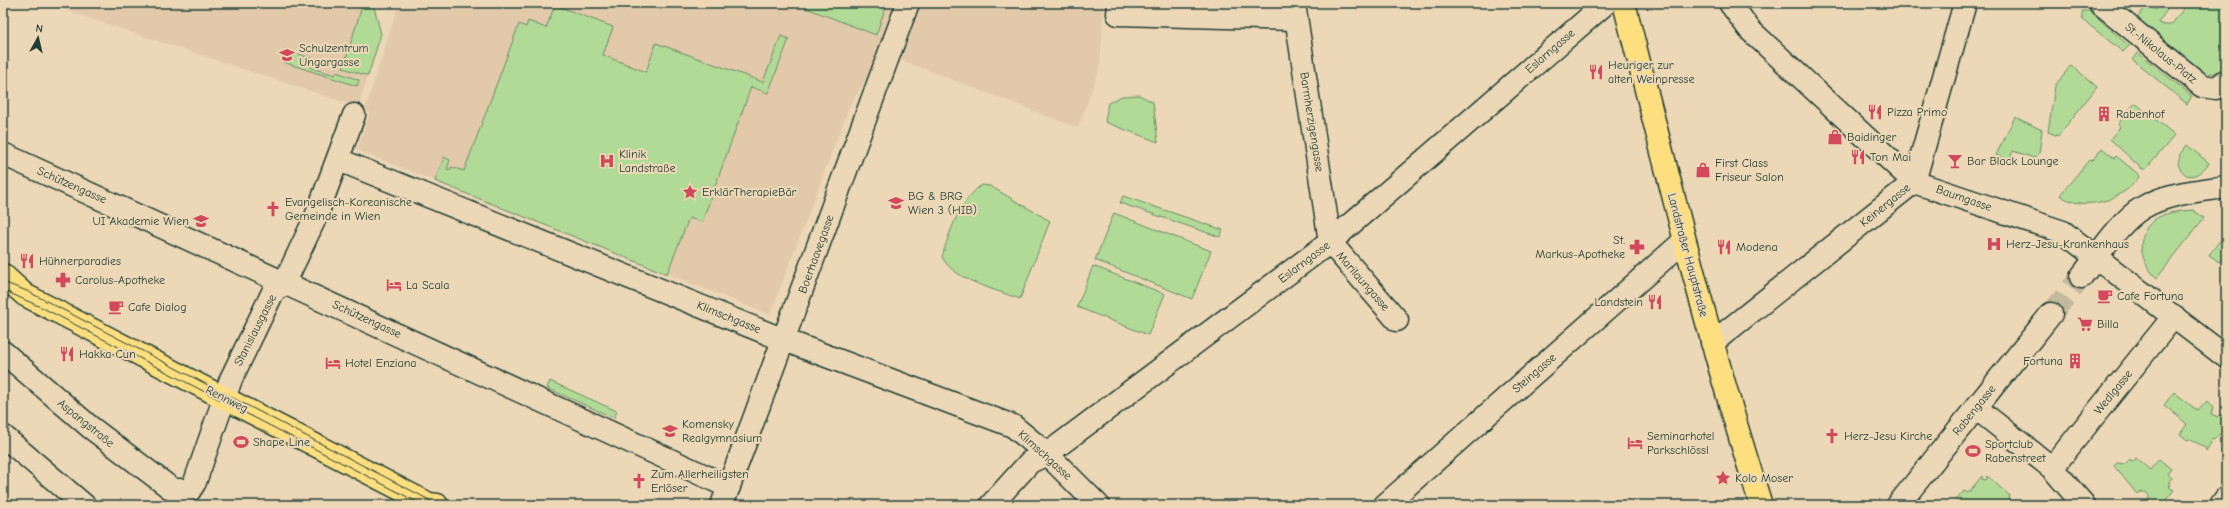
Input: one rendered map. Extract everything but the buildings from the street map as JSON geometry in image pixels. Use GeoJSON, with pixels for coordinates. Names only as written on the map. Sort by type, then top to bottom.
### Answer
{"type":"FeatureCollection","features":[{"type":"Feature","properties":{"kind":"main road","name":"Landstraßer Hauptstraße"},"geometry":{"type":"LineString","coordinates":[[1624,3],[1684,241],[1712,343],[1761,505]]}},
{"type":"Feature","properties":{"kind":"main road","name":"Rennweg"},"geometry":{"type":"LineString","coordinates":[[3,275],[26,295],[432,505]]}},
{"type":"Feature","properties":{"kind":"main road","name":"Rennweg"},"geometry":{"type":"LineString","coordinates":[[3,293],[26,295]]}},
{"type":"Feature","properties":{"kind":"street","name":"Boerhaavegasse"},"geometry":{"type":"LineString","coordinates":[[725,496],[908,3]]}},
{"type":"Feature","properties":{"kind":"street"},"geometry":{"type":"LineString","coordinates":[[1119,3],[1118,14],[1295,11]]}},
{"type":"Feature","properties":{"kind":"street","name":"Eslarngasse"},"geometry":{"type":"LineString","coordinates":[[991,505],[1030,462],[1047,454],[1330,242],[1606,3]]}},
{"type":"Feature","properties":{"kind":"street","name":"Baumgasse"},"geometry":{"type":"LineString","coordinates":[[1730,3],[1750,30],[1914,182],[2063,232],[2226,357]]}},
{"type":"Feature","properties":{"kind":"street","name":"Keinergasse"},"geometry":{"type":"LineString","coordinates":[[1712,343],[1914,182],[1965,3]]}},
{"type":"Feature","properties":{"kind":"street","name":"St.-Nikolaus-Platz"},"geometry":{"type":"LineString","coordinates":[[2100,3],[2202,86],[2216,88],[2226,81]]}},
{"type":"Feature","properties":{"kind":"street","name":"Barmherzigengasse"},"geometry":{"type":"LineString","coordinates":[[1295,11],[1330,242]]}},
{"type":"Feature","properties":{"kind":"street","name":"Stanislausgasse"},"geometry":{"type":"LineString","coordinates":[[173,490],[190,490],[195,482],[231,379],[273,292],[285,282],[317,214],[331,173],[339,160],[354,115]]}},
{"type":"Feature","properties":{"kind":"street","name":"Schützengasse"},"geometry":{"type":"LineString","coordinates":[[3,154],[285,282],[725,496]]}},
{"type":"Feature","properties":{"kind":"street","name":"Klimschgasse"},"geometry":{"type":"LineString","coordinates":[[339,160],[784,340],[1013,426],[1047,454],[1098,505]]}},
{"type":"Feature","properties":{"kind":"street"},"geometry":{"type":"LineString","coordinates":[[2081,277],[2121,227],[2142,208],[2179,194],[2226,187]]}},
{"type":"Feature","properties":{"kind":"street","name":"Steingasse"},"geometry":{"type":"LineString","coordinates":[[1385,505],[1684,241]]}},
{"type":"Feature","properties":{"kind":"street","name":"Marilaungasse"},"geometry":{"type":"LineString","coordinates":[[1330,242],[1397,320]]}},
{"type":"Feature","properties":{"kind":"street","name":"Rabengasse"},"geometry":{"type":"LineString","coordinates":[[1899,505],[2051,314]]}},
{"type":"Feature","properties":{"kind":"street","name":"Wedlgasse"},"geometry":{"type":"LineString","coordinates":[[2052,468],[2174,316]]}},
{"type":"Feature","properties":{"kind":"street","name":"Aspangstraße"},"geometry":{"type":"LineString","coordinates":[[3,352],[90,428],[173,490]]}},
{"type":"Feature","properties":{"kind":"street"},"geometry":{"type":"LineString","coordinates":[[1976,408],[2052,468],[2084,505]]}},
{"type":"Feature","properties":{"kind":"street"},"geometry":{"type":"LineString","coordinates":[[3,436],[84,505]]}},
{"type":"Feature","properties":{"kind":"street"},"geometry":{"type":"LineString","coordinates":[[2221,505],[2226,498]]}},
{"type":"Feature","properties":{"kind":"shaded area","name":"Schulzentrum Ungargasse"},"geometry":{"type":"Polygon","coordinates":[[[43,3],[373,3],[381,34],[358,107],[43,3]]]}},
{"type":"Feature","properties":{"kind":"shaded area","name":"Klinik Landstraße"},"geometry":{"type":"Polygon","coordinates":[[[399,3],[1104,3],[1100,67],[1078,128],[883,53],[850,105],[770,315],[357,150],[370,112],[365,110],[399,3]]]}},
{"type":"Feature","properties":{"kind":"green space"},"geometry":{"type":"Polygon","coordinates":[[[363,3],[373,3],[381,34],[368,76],[343,68],[363,3]]]}},
{"type":"Feature","properties":{"kind":"green space"},"geometry":{"type":"Polygon","coordinates":[[[808,3],[887,3],[876,35],[806,8],[808,3]]]}},
{"type":"Feature","properties":{"kind":"green space"},"geometry":{"type":"Polygon","coordinates":[[[2148,3],[2152,3],[2150,6],[2156,10],[2160,4],[2168,8],[2158,23],[2171,25],[2188,3],[2226,3],[2226,64],[2216,72],[2202,74],[2136,20],[2148,3]]]}},
{"type":"Feature","properties":{"kind":"green space"},"geometry":{"type":"Polygon","coordinates":[[[555,5],[613,27],[603,55],[646,72],[656,43],[763,82],[781,36],[789,39],[768,93],[751,87],[702,222],[689,218],[667,274],[435,181],[444,157],[450,160],[447,169],[450,170],[451,167],[464,171],[519,24],[526,27],[528,21],[546,28],[555,5]]]}},
{"type":"Feature","properties":{"kind":"green space"},"geometry":{"type":"Polygon","coordinates":[[[2082,11],[2090,11],[2129,46],[2123,52],[2082,19],[2082,11]]]}},
{"type":"Feature","properties":{"kind":"green space"},"geometry":{"type":"Polygon","coordinates":[[[287,50],[313,59],[311,68],[335,75],[336,72],[359,80],[357,86],[283,62],[287,50]]]}},
{"type":"Feature","properties":{"kind":"green space"},"geometry":{"type":"Polygon","coordinates":[[[2138,53],[2192,96],[2187,104],[2133,60],[2138,53]]]}},
{"type":"Feature","properties":{"kind":"green space"},"geometry":{"type":"Polygon","coordinates":[[[2071,65],[2097,87],[2058,136],[2048,132],[2055,86],[2071,65]]]}},
{"type":"Feature","properties":{"kind":"green space"},"geometry":{"type":"Polygon","coordinates":[[[1139,95],[1153,102],[1158,142],[1105,122],[1108,103],[1122,96],[1139,95]]]}},
{"type":"Feature","properties":{"kind":"green space"},"geometry":{"type":"Polygon","coordinates":[[[2135,103],[2175,135],[2146,169],[2142,169],[2110,139],[2120,127],[2118,124],[2135,103]]]}},
{"type":"Feature","properties":{"kind":"green space"},"geometry":{"type":"Polygon","coordinates":[[[2015,117],[2042,130],[2039,154],[2034,158],[2013,151],[2009,160],[1996,155],[2015,117]]]}},
{"type":"Feature","properties":{"kind":"green space"},"geometry":{"type":"Polygon","coordinates":[[[2187,145],[2209,163],[2193,176],[2185,174],[2178,164],[2180,154],[2187,145]]]}},
{"type":"Feature","properties":{"kind":"green space"},"geometry":{"type":"Polygon","coordinates":[[[2102,148],[2114,158],[2116,156],[2138,174],[2139,177],[2132,185],[2124,192],[2113,198],[2091,203],[2080,203],[2069,200],[2060,195],[2089,160],[2092,161],[2102,148]]]}},
{"type":"Feature","properties":{"kind":"green space"},"geometry":{"type":"Polygon","coordinates":[[[982,185],[990,186],[1050,221],[1020,299],[965,278],[948,265],[942,257],[956,217],[967,199],[982,185]]]}},
{"type":"Feature","properties":{"kind":"green space"},"geometry":{"type":"Polygon","coordinates":[[[1123,196],[1223,230],[1220,237],[1120,203],[1123,196]]]}},
{"type":"Feature","properties":{"kind":"green space"},"geometry":{"type":"Polygon","coordinates":[[[2193,210],[2204,218],[2157,278],[2151,272],[2143,257],[2142,241],[2148,226],[2158,217],[2163,215],[2173,212],[2193,210]]]}},
{"type":"Feature","properties":{"kind":"green space"},"geometry":{"type":"Polygon","coordinates":[[[1114,213],[1211,251],[1192,299],[1095,260],[1114,213]]]}},
{"type":"Feature","properties":{"kind":"green space"},"geometry":{"type":"Polygon","coordinates":[[[2222,238],[2226,241],[2226,253],[2219,262],[2209,255],[2222,238]]]}},
{"type":"Feature","properties":{"kind":"green space"},"geometry":{"type":"Polygon","coordinates":[[[1093,266],[1165,294],[1148,335],[1077,307],[1093,266]]]}},
{"type":"Feature","properties":{"kind":"green space"},"geometry":{"type":"Polygon","coordinates":[[[550,381],[617,411],[614,418],[547,388],[550,381]]]}},
{"type":"Feature","properties":{"kind":"green space"},"geometry":{"type":"Polygon","coordinates":[[[2174,392],[2198,411],[2207,401],[2213,408],[2211,414],[2218,417],[2222,413],[2226,417],[2225,427],[2215,440],[2213,439],[2206,451],[2205,447],[2189,439],[2187,440],[2180,434],[2187,424],[2164,405],[2174,392]]]}},
{"type":"Feature","properties":{"kind":"green space"},"geometry":{"type":"Polygon","coordinates":[[[2136,458],[2150,470],[2159,459],[2171,469],[2167,474],[2171,478],[2169,482],[2170,488],[2174,490],[2162,505],[2146,505],[2144,503],[2149,500],[2149,496],[2146,492],[2137,494],[2114,466],[2117,463],[2125,464],[2130,459],[2133,462],[2136,458]]]}},
{"type":"Feature","properties":{"kind":"green space"},"geometry":{"type":"Polygon","coordinates":[[[1982,476],[1982,479],[1986,480],[1987,476],[2009,495],[2008,503],[2010,505],[1959,505],[1956,500],[1964,491],[1968,493],[1982,476]]]}},
{"type":"Feature","properties":{"kind":"tunnel"},"geometry":{"type":"LineString","coordinates":[[2051,314],[2081,277]]}},
{"type":"Feature","properties":{"kind":"tram line"},"geometry":{"type":"LineString","coordinates":[[3,282],[27,291],[439,505]]}},
{"type":"Feature","properties":{"kind":"tram line"},"geometry":{"type":"LineString","coordinates":[[3,290],[43,308],[423,505]]}},
{"type":"Feature","properties":{"kind":"place","name":"Schulzentrum Ungargasse"},"geometry":{"type":"Point","coordinates":[287,55]}},
{"type":"Feature","properties":{"kind":"place","name":"Heuriger zur alten Weinpresse"},"geometry":{"type":"Point","coordinates":[1596,72]}},
{"type":"Feature","properties":{"kind":"place","name":"Pizza Primo"},"geometry":{"type":"Point","coordinates":[1875,112]}},
{"type":"Feature","properties":{"kind":"place","name":"Rabenhof"},"geometry":{"type":"Point","coordinates":[2104,114]}},
{"type":"Feature","properties":{"kind":"place","name":"Baidinger"},"geometry":{"type":"Point","coordinates":[1835,137]}},
{"type":"Feature","properties":{"kind":"place","name":"Ton Mai"},"geometry":{"type":"Point","coordinates":[1858,157]}},
{"type":"Feature","properties":{"kind":"place","name":"Klinik Landstraße"},"geometry":{"type":"Point","coordinates":[607,161]}},
{"type":"Feature","properties":{"kind":"place","name":"Bar Black Lounge"},"geometry":{"type":"Point","coordinates":[1955,161]}},
{"type":"Feature","properties":{"kind":"place","name":"First Class Friseur Salon"},"geometry":{"type":"Point","coordinates":[1703,170]}},
{"type":"Feature","properties":{"kind":"place","name":"ErklärTherapieBär"},"geometry":{"type":"Point","coordinates":[690,192]}},
{"type":"Feature","properties":{"kind":"place","name":"BG & BRG Wien 3 (HIB)"},"geometry":{"type":"Point","coordinates":[896,203]}},
{"type":"Feature","properties":{"kind":"place","name":"Evangelisch-Koreanische Gemeinde in Wien"},"geometry":{"type":"Point","coordinates":[273,209]}},
{"type":"Feature","properties":{"kind":"place","name":"UI Akademie Wien"},"geometry":{"type":"Point","coordinates":[201,221]}},
{"type":"Feature","properties":{"kind":"place","name":"Herz-Jesu-Krankenhaus"},"geometry":{"type":"Point","coordinates":[1994,244]}},
{"type":"Feature","properties":{"kind":"place","name":"St. Markus-Apotheke"},"geometry":{"type":"Point","coordinates":[1637,247]}},
{"type":"Feature","properties":{"kind":"place","name":"Modena"},"geometry":{"type":"Point","coordinates":[1724,247]}},
{"type":"Feature","properties":{"kind":"place","name":"Hühnerparadies"},"geometry":{"type":"Point","coordinates":[27,261]}},
{"type":"Feature","properties":{"kind":"place","name":"Carolus-Apotheke"},"geometry":{"type":"Point","coordinates":[63,280]}},
{"type":"Feature","properties":{"kind":"place","name":"La Scala"},"geometry":{"type":"Point","coordinates":[394,285]}},
{"type":"Feature","properties":{"kind":"place","name":"Cafe Fortuna"},"geometry":{"type":"Point","coordinates":[2105,296]}},
{"type":"Feature","properties":{"kind":"place","name":"Landstein"},"geometry":{"type":"Point","coordinates":[1655,302]}},
{"type":"Feature","properties":{"kind":"place","name":"Cafe Dialog"},"geometry":{"type":"Point","coordinates":[116,307]}},
{"type":"Feature","properties":{"kind":"place","name":"Billa"},"geometry":{"type":"Point","coordinates":[2085,324]}},
{"type":"Feature","properties":{"kind":"place","name":"Hakka Cun"},"geometry":{"type":"Point","coordinates":[67,354]}},
{"type":"Feature","properties":{"kind":"place","name":"Fortuna"},"geometry":{"type":"Point","coordinates":[2075,361]}},
{"type":"Feature","properties":{"kind":"place","name":"Hotel Enziana"},"geometry":{"type":"Point","coordinates":[333,363]}},
{"type":"Feature","properties":{"kind":"place","name":"Komensky Realgymnasium"},"geometry":{"type":"Point","coordinates":[670,431]}},
{"type":"Feature","properties":{"kind":"place","name":"Herz-Jesu Kirche"},"geometry":{"type":"Point","coordinates":[1832,436]}},
{"type":"Feature","properties":{"kind":"place","name":"Shape Line"},"geometry":{"type":"Point","coordinates":[241,442]}},
{"type":"Feature","properties":{"kind":"place","name":"Seminarhotel Parkschlössl"},"geometry":{"type":"Point","coordinates":[1635,443]}},
{"type":"Feature","properties":{"kind":"place","name":"Sportclub Rabenstreet"},"geometry":{"type":"Point","coordinates":[1973,451]}},
{"type":"Feature","properties":{"kind":"place","name":"Kolo Moser"},"geometry":{"type":"Point","coordinates":[1723,478]}},
{"type":"Feature","properties":{"kind":"place","name":"Zum Allerheiligsten Erlöser"},"geometry":{"type":"Point","coordinates":[639,481]}}]}
